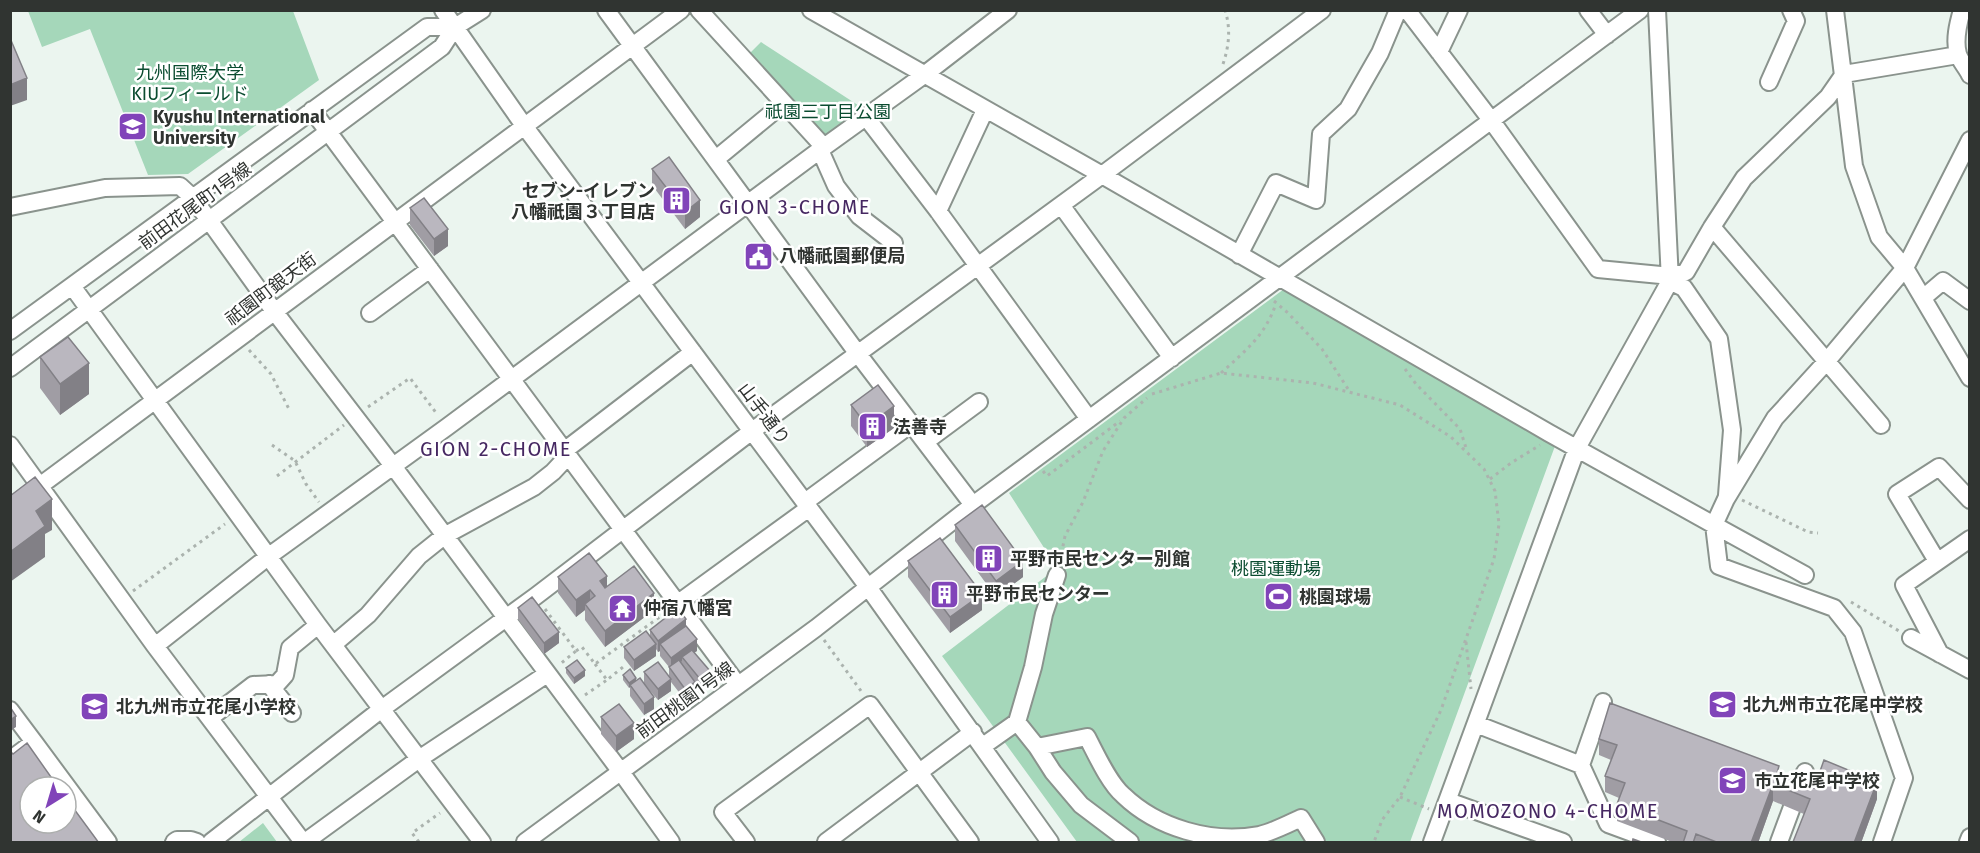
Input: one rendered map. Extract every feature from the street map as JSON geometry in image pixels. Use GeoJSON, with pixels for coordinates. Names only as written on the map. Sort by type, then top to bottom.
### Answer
{"type":"FeatureCollection","features":[{"type":"Feature","properties":{"kind":"street","name":"山手通り"},"geometry":{"type":"LineString","coordinates":[[443,10],[525,127],[868,587],[1050,843]]}},
{"type":"Feature","properties":{"kind":"street","name":"前田花尾町1号線"},"geometry":{"type":"LineString","coordinates":[[10,368],[442,47],[455,27],[482,10]]}},
{"type":"Feature","properties":{"kind":"street"},"geometry":{"type":"LineString","coordinates":[[606,10],[858,354],[973,505]]}},
{"type":"Feature","properties":{"kind":"street","name":"祇園町銀天街"},"geometry":{"type":"LineString","coordinates":[[10,508],[681,10]]}},
{"type":"Feature","properties":{"kind":"street"},"geometry":{"type":"LineString","coordinates":[[699,10],[822,148],[836,186],[859,216],[894,243]]}},
{"type":"Feature","properties":{"kind":"street"},"geometry":{"type":"LineString","coordinates":[[811,10],[1549,433],[1805,575]]}},
{"type":"Feature","properties":{"kind":"street"},"geometry":{"type":"LineString","coordinates":[[155,646],[269,556],[924,75],[1008,10]]}},
{"type":"Feature","properties":{"kind":"street"},"geometry":{"type":"LineString","coordinates":[[211,843],[383,708],[506,618],[752,431],[1102,175],[1322,10]]}},
{"type":"Feature","properties":{"kind":"street"},"geometry":{"type":"LineString","coordinates":[[1239,255],[1276,183],[1316,200],[1321,134],[1348,109],[1380,53],[1398,10]]}},
{"type":"Feature","properties":{"kind":"street"},"geometry":{"type":"LineString","coordinates":[[1407,10],[1491,120],[1598,269],[1670,279],[1684,288],[1719,339],[1731,430],[1728,497]]}},
{"type":"Feature","properties":{"kind":"street"},"geometry":{"type":"LineString","coordinates":[[1439,52],[1459,10]]}},
{"type":"Feature","properties":{"kind":"street"},"geometry":{"type":"LineString","coordinates":[[1588,10],[1607,35]]}},
{"type":"Feature","properties":{"kind":"street","name":"前田桃園1号線"},"geometry":{"type":"LineString","coordinates":[[525,843],[816,628],[1034,459],[1641,10]]}},
{"type":"Feature","properties":{"kind":"street"},"geometry":{"type":"LineString","coordinates":[[1432,843],[1577,447],[1670,279],[1657,10]]}},
{"type":"Feature","properties":{"kind":"street"},"geometry":{"type":"LineString","coordinates":[[1769,82],[1796,21],[1791,10]]}},
{"type":"Feature","properties":{"kind":"street"},"geometry":{"type":"LineString","coordinates":[[1835,10],[1854,166],[1879,237],[1905,268],[1970,378]]}},
{"type":"Feature","properties":{"kind":"street"},"geometry":{"type":"LineString","coordinates":[[1844,74],[1966,65],[1957,27],[1962,10]]}},
{"type":"Feature","properties":{"kind":"street","name":"前田花尾町1号線"},"geometry":{"type":"LineString","coordinates":[[10,331],[427,27],[455,27]]}},
{"type":"Feature","properties":{"kind":"street"},"geometry":{"type":"LineString","coordinates":[[1670,279],[1686,272],[1744,178],[1828,97],[1844,74]]}},
{"type":"Feature","properties":{"kind":"street"},"geometry":{"type":"LineString","coordinates":[[716,159],[784,104]]}},
{"type":"Feature","properties":{"kind":"street"},"geometry":{"type":"LineString","coordinates":[[312,110],[738,686]]}},
{"type":"Feature","properties":{"kind":"street"},"geometry":{"type":"LineString","coordinates":[[938,211],[985,110]]}},
{"type":"Feature","properties":{"kind":"street"},"geometry":{"type":"LineString","coordinates":[[866,117],[938,211],[1089,419]]}},
{"type":"Feature","properties":{"kind":"street"},"geometry":{"type":"LineString","coordinates":[[1882,843],[1904,778],[1853,632],[1833,608],[1719,566],[1714,525],[1775,418],[1826,362],[1905,268],[1970,140]]}},
{"type":"Feature","properties":{"kind":"street"},"geometry":{"type":"LineString","coordinates":[[10,207],[105,188],[180,186],[193,198],[274,311],[393,466],[621,772],[671,843]]}},
{"type":"Feature","properties":{"kind":"street"},"geometry":{"type":"LineString","coordinates":[[1060,205],[1172,358]]}},
{"type":"Feature","properties":{"kind":"street"},"geometry":{"type":"LineString","coordinates":[[1712,227],[1881,425]]}},
{"type":"Feature","properties":{"kind":"street"},"geometry":{"type":"LineString","coordinates":[[370,313],[430,268]]}},
{"type":"Feature","properties":{"kind":"street"},"geometry":{"type":"LineString","coordinates":[[1923,298],[1943,281],[1970,301]]}},
{"type":"Feature","properties":{"kind":"street"},"geometry":{"type":"LineString","coordinates":[[72,286],[318,624],[482,843]]}},
{"type":"Feature","properties":{"kind":"street"},"geometry":{"type":"LineString","coordinates":[[334,644],[368,615],[419,556],[444,536],[534,487],[553,472],[566,453],[693,352]]}},
{"type":"Feature","properties":{"kind":"street"},"geometry":{"type":"LineString","coordinates":[[925,442],[979,402]]}},
{"type":"Feature","properties":{"kind":"street"},"geometry":{"type":"LineString","coordinates":[[677,604],[911,424]]}},
{"type":"Feature","properties":{"kind":"street"},"geometry":{"type":"LineString","coordinates":[[10,445],[42,486],[155,646],[304,843],[418,759],[547,674]]}},
{"type":"Feature","properties":{"kind":"street"},"geometry":{"type":"LineString","coordinates":[[1937,561],[1897,494],[1939,467],[1970,500]]}},
{"type":"Feature","properties":{"kind":"street"},"geometry":{"type":"LineString","coordinates":[[1940,654],[1904,585],[1970,539]]}},
{"type":"Feature","properties":{"kind":"street"},"geometry":{"type":"LineString","coordinates":[[983,747],[1017,722],[1033,667],[1044,614],[1057,575]]}},
{"type":"Feature","properties":{"kind":"street"},"geometry":{"type":"LineString","coordinates":[[210,718],[253,685],[277,684],[285,675],[290,648],[318,624]]}},
{"type":"Feature","properties":{"kind":"street"},"geometry":{"type":"LineString","coordinates":[[1911,638],[1970,670]]}},
{"type":"Feature","properties":{"kind":"street"},"geometry":{"type":"LineString","coordinates":[[269,684],[292,713]]}},
{"type":"Feature","properties":{"kind":"street"},"geometry":{"type":"LineString","coordinates":[[1603,702],[1581,765],[1608,824],[1657,843]]}},
{"type":"Feature","properties":{"kind":"street"},"geometry":{"type":"LineString","coordinates":[[746,843],[723,812],[870,705],[970,843]]}},
{"type":"Feature","properties":{"kind":"street"},"geometry":{"type":"LineString","coordinates":[[10,710],[108,843]]}},
{"type":"Feature","properties":{"kind":"street"},"geometry":{"type":"LineString","coordinates":[[1017,722],[1053,772],[1081,805],[1130,843]]}},
{"type":"Feature","properties":{"kind":"street"},"geometry":{"type":"LineString","coordinates":[[1476,724],[1581,765]]}},
{"type":"Feature","properties":{"kind":"street"},"geometry":{"type":"LineString","coordinates":[[826,843],[973,732]]}},
{"type":"Feature","properties":{"kind":"street"},"geometry":{"type":"LineString","coordinates":[[1037,747],[1087,737],[1122,795],[1154,818],[1190,832],[1225,838],[1260,835],[1301,819],[1316,843]]}},
{"type":"Feature","properties":{"kind":"street"},"geometry":{"type":"LineString","coordinates":[[10,760],[34,742]]}},
{"type":"Feature","properties":{"kind":"street"},"geometry":{"type":"LineString","coordinates":[[1779,843],[1805,772]]}},
{"type":"Feature","properties":{"kind":"street"},"geometry":{"type":"LineString","coordinates":[[1445,808],[1563,843]]}},
{"type":"Feature","properties":{"kind":"street"},"geometry":{"type":"LineString","coordinates":[[1968,843],[1970,837]]}},
{"type":"Feature","properties":{"kind":"street"},"geometry":{"type":"LineString","coordinates":[[174,843],[177,840],[191,840],[196,843]]}},
{"type":"Feature","properties":{"kind":"path"},"geometry":{"type":"LineString","coordinates":[[1225,10],[1229,45],[1221,69],[1226,82]]}},
{"type":"Feature","properties":{"kind":"path"},"geometry":{"type":"LineString","coordinates":[[1264,291],[1322,349],[1350,393]]}},
{"type":"Feature","properties":{"kind":"path"},"geometry":{"type":"LineString","coordinates":[[1221,373],[1251,346],[1270,320],[1276,303]]}},
{"type":"Feature","properties":{"kind":"path"},"geometry":{"type":"LineString","coordinates":[[238,338],[271,374],[289,409]]}},
{"type":"Feature","properties":{"kind":"path"},"geometry":{"type":"LineString","coordinates":[[1395,345],[1402,365],[1416,384],[1460,429],[1467,452]]}},
{"type":"Feature","properties":{"kind":"path"},"geometry":{"type":"LineString","coordinates":[[1034,459],[1047,476],[1152,394],[1221,373],[1313,383],[1400,405],[1451,437],[1485,469],[1495,491],[1499,524],[1494,560],[1440,710],[1400,797],[1382,820],[1374,843]]}},
{"type":"Feature","properties":{"kind":"path"},"geometry":{"type":"LineString","coordinates":[[1057,575],[1065,536],[1083,502],[1103,451],[1124,418]]}},
{"type":"Feature","properties":{"kind":"path"},"geometry":{"type":"LineString","coordinates":[[1490,479],[1540,446],[1549,433]]}},
{"type":"Feature","properties":{"kind":"path"},"geometry":{"type":"LineString","coordinates":[[272,445],[295,461],[306,484],[328,513]]}},
{"type":"Feature","properties":{"kind":"path"},"geometry":{"type":"LineString","coordinates":[[1728,497],[1809,532],[1818,533]]}},
{"type":"Feature","properties":{"kind":"path"},"geometry":{"type":"LineString","coordinates":[[122,599],[238,514]]}},
{"type":"Feature","properties":{"kind":"path"},"geometry":{"type":"LineString","coordinates":[[1845,599],[1911,638]]}},
{"type":"Feature","properties":{"kind":"path"},"geometry":{"type":"LineString","coordinates":[[595,664],[677,604]]}},
{"type":"Feature","properties":{"kind":"path"},"geometry":{"type":"LineString","coordinates":[[546,610],[576,651]]}},
{"type":"Feature","properties":{"kind":"path"},"geometry":{"type":"LineString","coordinates":[[816,628],[870,705]]}},
{"type":"Feature","properties":{"kind":"path"},"geometry":{"type":"LineString","coordinates":[[1466,639],[1466,658],[1471,691]]}},
{"type":"Feature","properties":{"kind":"path"},"geometry":{"type":"LineString","coordinates":[[566,659],[582,647],[607,680]]}},
{"type":"Feature","properties":{"kind":"path"},"geometry":{"type":"LineString","coordinates":[[585,695],[623,667]]}},
{"type":"Feature","properties":{"kind":"path"},"geometry":{"type":"LineString","coordinates":[[1400,797],[1445,808]]}},
{"type":"Feature","properties":{"kind":"path"},"geometry":{"type":"LineString","coordinates":[[419,843],[412,833],[453,804]]}},
{"type":"Feature","properties":{"kind":"green space","name":"九州国際大学 KIUフィールド"},"geometry":{"type":"Polygon","coordinates":[[[28,11],[293,11],[319,80],[188,174],[148,175],[90,29],[42,47],[28,11]]]}},
{"type":"Feature","properties":{"kind":"green space","name":"祇園三丁目公園"},"geometry":{"type":"Polygon","coordinates":[[[761,42],[867,111],[826,139],[748,55],[761,42]]]}},
{"type":"Feature","properties":{"kind":"green space","name":"桃園運動場"},"geometry":{"type":"Polygon","coordinates":[[[1284,289],[1555,446],[1410,842],[1077,842],[942,656],[1057,568],[1009,493],[1284,289]]]}},
{"type":"Feature","properties":{"kind":"green space"},"geometry":{"type":"Polygon","coordinates":[[[263,823],[277,842],[239,842],[263,823]]]}},
{"type":"Feature","properties":{"kind":"building"},"geometry":{"type":"Polygon","coordinates":[[[10,38],[27,78],[10,85],[10,38]]]}},
{"type":"Feature","properties":{"kind":"building"},"geometry":{"type":"Polygon","coordinates":[[[669,157],[700,200],[685,212],[652,169],[669,157]]]}},
{"type":"Feature","properties":{"kind":"building"},"geometry":{"type":"Polygon","coordinates":[[[424,198],[448,229],[434,239],[410,208],[424,198]]]}},
{"type":"Feature","properties":{"kind":"building"},"geometry":{"type":"Polygon","coordinates":[[[68,337],[89,363],[60,384],[40,357],[68,337]]]}},
{"type":"Feature","properties":{"kind":"building"},"geometry":{"type":"Polygon","coordinates":[[[878,385],[894,406],[867,426],[851,405],[878,385]]]}},
{"type":"Feature","properties":{"kind":"building"},"geometry":{"type":"Polygon","coordinates":[[[35,477],[52,499],[36,511],[45,526],[10,552],[10,496],[35,477]]]}},
{"type":"Feature","properties":{"kind":"building"},"geometry":{"type":"Polygon","coordinates":[[[982,505],[1023,561],[996,581],[955,525],[982,505]]]}},
{"type":"Feature","properties":{"kind":"building","name":"平野市民センター"},"geometry":{"type":"Polygon","coordinates":[[[940,538],[982,594],[950,617],[908,561],[940,538]]]}},
{"type":"Feature","properties":{"kind":"building"},"geometry":{"type":"Polygon","coordinates":[[[589,553],[607,576],[600,581],[605,588],[634,566],[654,593],[605,631],[585,604],[595,596],[590,590],[576,600],[558,577],[589,553]]]}},
{"type":"Feature","properties":{"kind":"building"},"geometry":{"type":"Polygon","coordinates":[[[532,597],[559,632],[544,643],[518,608],[532,597]]]}},
{"type":"Feature","properties":{"kind":"building"},"geometry":{"type":"Polygon","coordinates":[[[678,608],[686,619],[658,641],[650,630],[678,608]]]}},
{"type":"Feature","properties":{"kind":"building"},"geometry":{"type":"Polygon","coordinates":[[[686,626],[697,639],[671,658],[660,644],[686,626]]]}},
{"type":"Feature","properties":{"kind":"building"},"geometry":{"type":"Polygon","coordinates":[[[646,631],[656,644],[634,660],[624,647],[646,631]]]}},
{"type":"Feature","properties":{"kind":"building"},"geometry":{"type":"Polygon","coordinates":[[[692,650],[710,671],[700,679],[682,657],[692,650]]]}},
{"type":"Feature","properties":{"kind":"building"},"geometry":{"type":"Polygon","coordinates":[[[577,660],[585,670],[574,678],[566,668],[577,660]]]}},
{"type":"Feature","properties":{"kind":"building"},"geometry":{"type":"Polygon","coordinates":[[[679,660],[695,682],[685,689],[669,667],[679,660]]]}},
{"type":"Feature","properties":{"kind":"building"},"geometry":{"type":"Polygon","coordinates":[[[658,662],[671,679],[658,689],[644,672],[658,662]]]}},
{"type":"Feature","properties":{"kind":"building"},"geometry":{"type":"Polygon","coordinates":[[[630,669],[636,678],[629,683],[623,675],[630,669]]]}},
{"type":"Feature","properties":{"kind":"building"},"geometry":{"type":"Polygon","coordinates":[[[640,678],[654,697],[644,704],[630,685],[640,678]]]}},
{"type":"Feature","properties":{"kind":"building"},"geometry":{"type":"Polygon","coordinates":[[[1610,703],[1779,766],[1777,773],[1814,788],[1824,760],[1877,782],[1854,843],[1793,842],[1810,799],[1773,784],[1751,843],[1719,843],[1696,834],[1693,843],[1683,843],[1687,831],[1617,804],[1625,783],[1605,776],[1617,745],[1599,739],[1610,703]]]}},
{"type":"Feature","properties":{"kind":"building"},"geometry":{"type":"Polygon","coordinates":[[[619,704],[634,723],[616,736],[601,717],[619,704]]]}},
{"type":"Feature","properties":{"kind":"building"},"geometry":{"type":"Polygon","coordinates":[[[10,707],[16,716],[10,720],[10,707]]]}},
{"type":"Feature","properties":{"kind":"building"},"geometry":{"type":"Polygon","coordinates":[[[27,743],[50,775],[18,775],[18,835],[78,835],[78,814],[99,843],[10,843],[10,751],[13,754],[27,743]]]}},
{"type":"Feature","properties":{"kind":"building"},"geometry":{"type":"Polygon","coordinates":[[[1633,839],[1644,843],[1632,843],[1633,839]]]}},
{"type":"Feature","properties":{"kind":"place","name":"Kyushu International University"},"geometry":{"type":"Point","coordinates":[132,127]}},
{"type":"Feature","properties":{"kind":"place","name":"セブン-イレブン 八幡祇園３丁目店"},"geometry":{"type":"Point","coordinates":[676,201]}},
{"type":"Feature","properties":{"kind":"place","name":"八幡祇園郵便局"},"geometry":{"type":"Point","coordinates":[758,256]}},
{"type":"Feature","properties":{"kind":"place","name":"法善寺"},"geometry":{"type":"Point","coordinates":[872,427]}},
{"type":"Feature","properties":{"kind":"place","name":"平野市民センター別館"},"geometry":{"type":"Point","coordinates":[989,559]}},
{"type":"Feature","properties":{"kind":"place","name":"平野市民センター"},"geometry":{"type":"Point","coordinates":[945,594]}},
{"type":"Feature","properties":{"kind":"place","name":"桃園球場"},"geometry":{"type":"Point","coordinates":[1278,597]}},
{"type":"Feature","properties":{"kind":"place","name":"仲宿八幡宮"},"geometry":{"type":"Point","coordinates":[622,608]}},
{"type":"Feature","properties":{"kind":"place","name":"北九州市立花尾中学校"},"geometry":{"type":"Point","coordinates":[1722,705]}},
{"type":"Feature","properties":{"kind":"place","name":"北九州市立花尾小学校"},"geometry":{"type":"Point","coordinates":[95,707]}},
{"type":"Feature","properties":{"kind":"place","name":"市立花尾中学校"},"geometry":{"type":"Point","coordinates":[1733,781]}},
{"type":"Feature","properties":{"kind":"district","name":"GION 3-CHOME"},"geometry":{"type":"Point","coordinates":[795,207]}},
{"type":"Feature","properties":{"kind":"district","name":"GION 2-CHOME"},"geometry":{"type":"Point","coordinates":[496,449]}},
{"type":"Feature","properties":{"kind":"district","name":"MOMOZONO 4-CHOME"},"geometry":{"type":"Point","coordinates":[1548,811]}}]}
